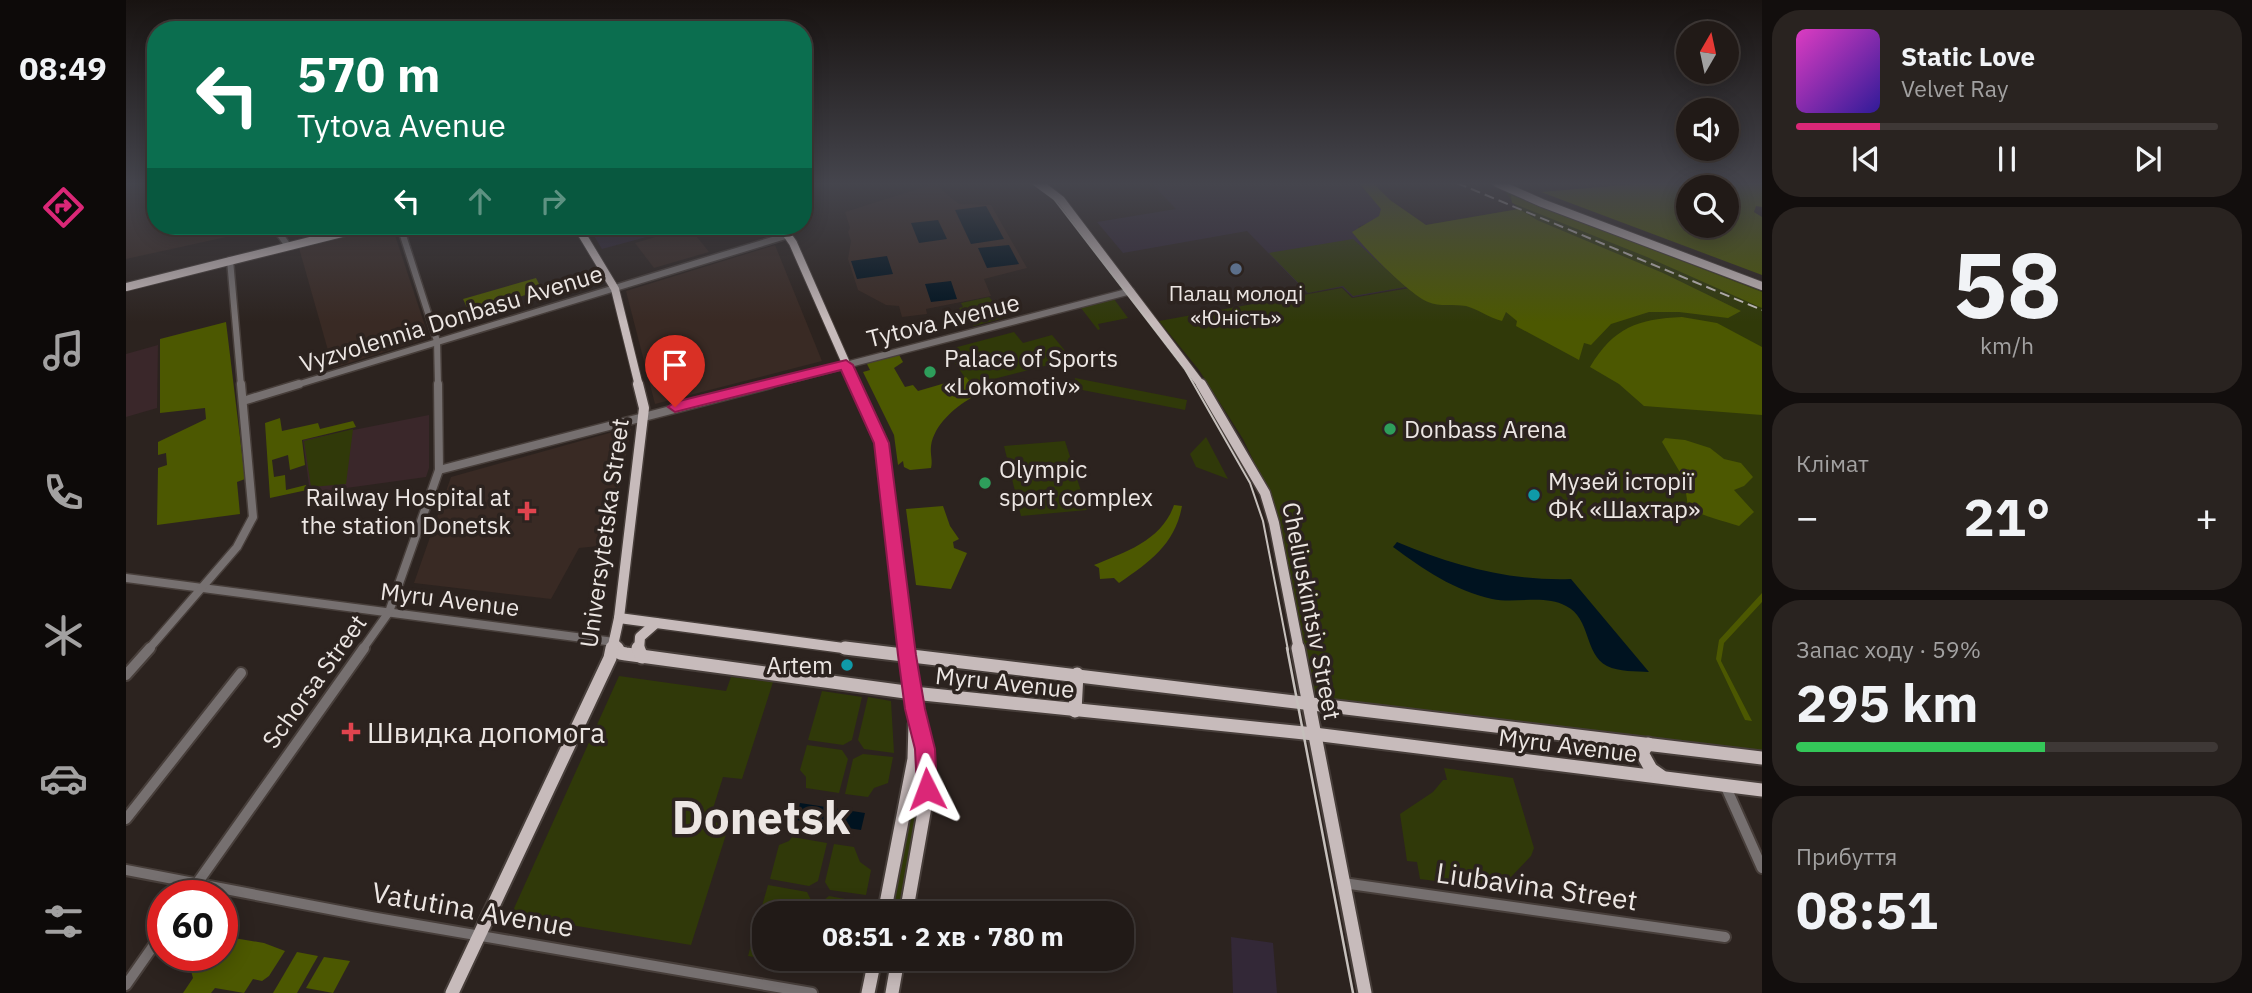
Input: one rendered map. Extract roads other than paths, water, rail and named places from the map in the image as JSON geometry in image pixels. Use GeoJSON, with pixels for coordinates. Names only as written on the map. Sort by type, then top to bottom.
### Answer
{"type":"FeatureCollection","features":[{"type":"Feature","properties":{"kind":"main road","name":"Cheliuskintsiv Street"},"geometry":{"type":"LineString","coordinates":[[1084,229],[1193,371],[1265,493],[1274,523],[1365,993]]}},
{"type":"Feature","properties":{"kind":"main road"},"geometry":{"type":"LineString","coordinates":[[1614,229],[1762,284]]}},
{"type":"Feature","properties":{"kind":"main road"},"geometry":{"type":"LineString","coordinates":[[1619,229],[1762,284]]}},
{"type":"Feature","properties":{"kind":"main road"},"geometry":{"type":"LineString","coordinates":[[126,287],[333,235]]}},
{"type":"Feature","properties":{"kind":"main road","name":"Universytetska Street"},"geometry":{"type":"LineString","coordinates":[[452,993],[610,659],[619,618],[644,415],[615,289],[582,235]]}},
{"type":"Feature","properties":{"kind":"main road"},"geometry":{"type":"LineString","coordinates":[[789,235],[881,443],[907,655],[915,709],[925,749],[927,777],[908,901]]}},
{"type":"Feature","properties":{"kind":"main road","name":"Myru Avenue"},"geometry":{"type":"LineString","coordinates":[[619,618],[1762,758]]}},
{"type":"Feature","properties":{"kind":"main road"},"geometry":{"type":"LineString","coordinates":[[642,657],[637,649],[637,642],[647,628],[656,623]]}},
{"type":"Feature","properties":{"kind":"main road","name":"Myru Avenue"},"geometry":{"type":"LineString","coordinates":[[614,642],[620,653],[642,657],[913,693],[1314,734],[1762,790]]}},
{"type":"Feature","properties":{"kind":"main road"},"geometry":{"type":"LineString","coordinates":[[1075,711],[1077,674]]}},
{"type":"Feature","properties":{"kind":"main road"},"geometry":{"type":"LineString","coordinates":[[886,901],[914,759],[915,709]]}},
{"type":"Feature","properties":{"kind":"main road"},"geometry":{"type":"LineString","coordinates":[[1648,744],[1642,753],[1645,760],[1651,769],[1663,778]]}},
{"type":"Feature","properties":{"kind":"main road"},"geometry":{"type":"LineString","coordinates":[[903,813],[909,802],[918,801],[922,805],[923,817]]}},
{"type":"Feature","properties":{"kind":"main road"},"geometry":{"type":"LineString","coordinates":[[868,993],[873,971]]}},
{"type":"Feature","properties":{"kind":"main road"},"geometry":{"type":"LineString","coordinates":[[892,993],[896,971]]}},
{"type":"Feature","properties":{"kind":"street"},"geometry":{"type":"LineString","coordinates":[[280,235],[288,246]]}},
{"type":"Feature","properties":{"kind":"street","name":"Schorsa Street"},"geometry":{"type":"LineString","coordinates":[[199,880],[389,612],[439,470],[437,341],[403,235]]}},
{"type":"Feature","properties":{"kind":"street","name":"Vyzvolennia Donbasu Avenue"},"geometry":{"type":"LineString","coordinates":[[243,401],[789,235]]}},
{"type":"Feature","properties":{"kind":"street"},"geometry":{"type":"LineString","coordinates":[[126,675],[237,547],[253,517],[230,260]]}},
{"type":"Feature","properties":{"kind":"street","name":"Tytova Avenue"},"geometry":{"type":"LineString","coordinates":[[439,470],[1131,291]]}},
{"type":"Feature","properties":{"kind":"street","name":"Myru Avenue"},"geometry":{"type":"LineString","coordinates":[[126,578],[614,642]]}},
{"type":"Feature","properties":{"kind":"street"},"geometry":{"type":"LineString","coordinates":[[126,819],[241,673]]}},
{"type":"Feature","properties":{"kind":"street"},"geometry":{"type":"LineString","coordinates":[[1725,785],[1762,868]]}},
{"type":"Feature","properties":{"kind":"street","name":"Vatutina Avenue"},"geometry":{"type":"LineString","coordinates":[[126,870],[181,880]]}},
{"type":"Feature","properties":{"kind":"street","name":"Liubavina Street"},"geometry":{"type":"LineString","coordinates":[[1343,883],[1725,937]]}},
{"type":"Feature","properties":{"kind":"street","name":"Vatutina Avenue"},"geometry":{"type":"LineString","coordinates":[[238,890],[812,993]]}},
{"type":"Feature","properties":{"kind":"street"},"geometry":{"type":"LineString","coordinates":[[126,985],[147,955]]}},
{"type":"Feature","properties":{"kind":"water"},"geometry":{"type":"Polygon","coordinates":[[[914,229],[942,229],[947,239],[919,243],[914,229]]]}},
{"type":"Feature","properties":{"kind":"water"},"geometry":{"type":"Polygon","coordinates":[[[964,229],[999,229],[1004,239],[971,244],[964,229]]]}},
{"type":"Feature","properties":{"kind":"water"},"geometry":{"type":"Polygon","coordinates":[[[1009,245],[1019,264],[987,268],[978,248],[1009,245]]]}},
{"type":"Feature","properties":{"kind":"water"},"geometry":{"type":"Polygon","coordinates":[[[887,256],[893,274],[857,279],[851,261],[887,256]]]}},
{"type":"Feature","properties":{"kind":"water"},"geometry":{"type":"Polygon","coordinates":[[[951,281],[957,299],[931,302],[925,284],[951,281]]]}},
{"type":"Feature","properties":{"kind":"water"},"geometry":{"type":"Polygon","coordinates":[[[1397,542],[1482,570],[1526,577],[1571,579],[1649,672],[1607,666],[1594,653],[1580,619],[1566,606],[1539,600],[1492,599],[1465,591],[1404,555],[1393,547],[1397,542]]]}},
{"type":"Feature","properties":{"kind":"water"},"geometry":{"type":"Polygon","coordinates":[[[800,803],[865,813],[861,830],[796,820],[800,803]]]}},
{"type":"Feature","properties":{"kind":"tram line"},"geometry":{"type":"LineString","coordinates":[[1077,229],[1185,369],[1250,483],[1263,521],[1288,650]]}},
{"type":"Feature","properties":{"kind":"tram line"},"geometry":{"type":"LineString","coordinates":[[1287,648],[1353,993]]}},
{"type":"Feature","properties":{"kind":"railway"},"geometry":{"type":"LineString","coordinates":[[1568,229],[1762,310]]}},
{"type":"Feature","properties":{"kind":"place","name":"Палац молоді «Юність»"},"geometry":{"type":"Point","coordinates":[1236,269]}},
{"type":"Feature","properties":{"kind":"place","name":"Palace of Sports «Lokomotiv»"},"geometry":{"type":"Point","coordinates":[930,372]}},
{"type":"Feature","properties":{"kind":"place","name":"Donbass Arena"},"geometry":{"type":"Point","coordinates":[1390,429]}},
{"type":"Feature","properties":{"kind":"place","name":"Olympic sport complex"},"geometry":{"type":"Point","coordinates":[985,483]}},
{"type":"Feature","properties":{"kind":"place","name":"Музей історії ФК «Шахтар»"},"geometry":{"type":"Point","coordinates":[1534,495]}},
{"type":"Feature","properties":{"kind":"place","name":"Railway Hospital at the station Donetsk"},"geometry":{"type":"Point","coordinates":[527,511]}},
{"type":"Feature","properties":{"kind":"place","name":"Artem"},"geometry":{"type":"Point","coordinates":[847,665]}},
{"type":"Feature","properties":{"kind":"place","name":"Швидка допомога"},"geometry":{"type":"Point","coordinates":[351,732]}},
{"type":"Feature","properties":{"kind":"district","name":"Donetsk"},"geometry":{"type":"Point","coordinates":[761,817]}}]}
